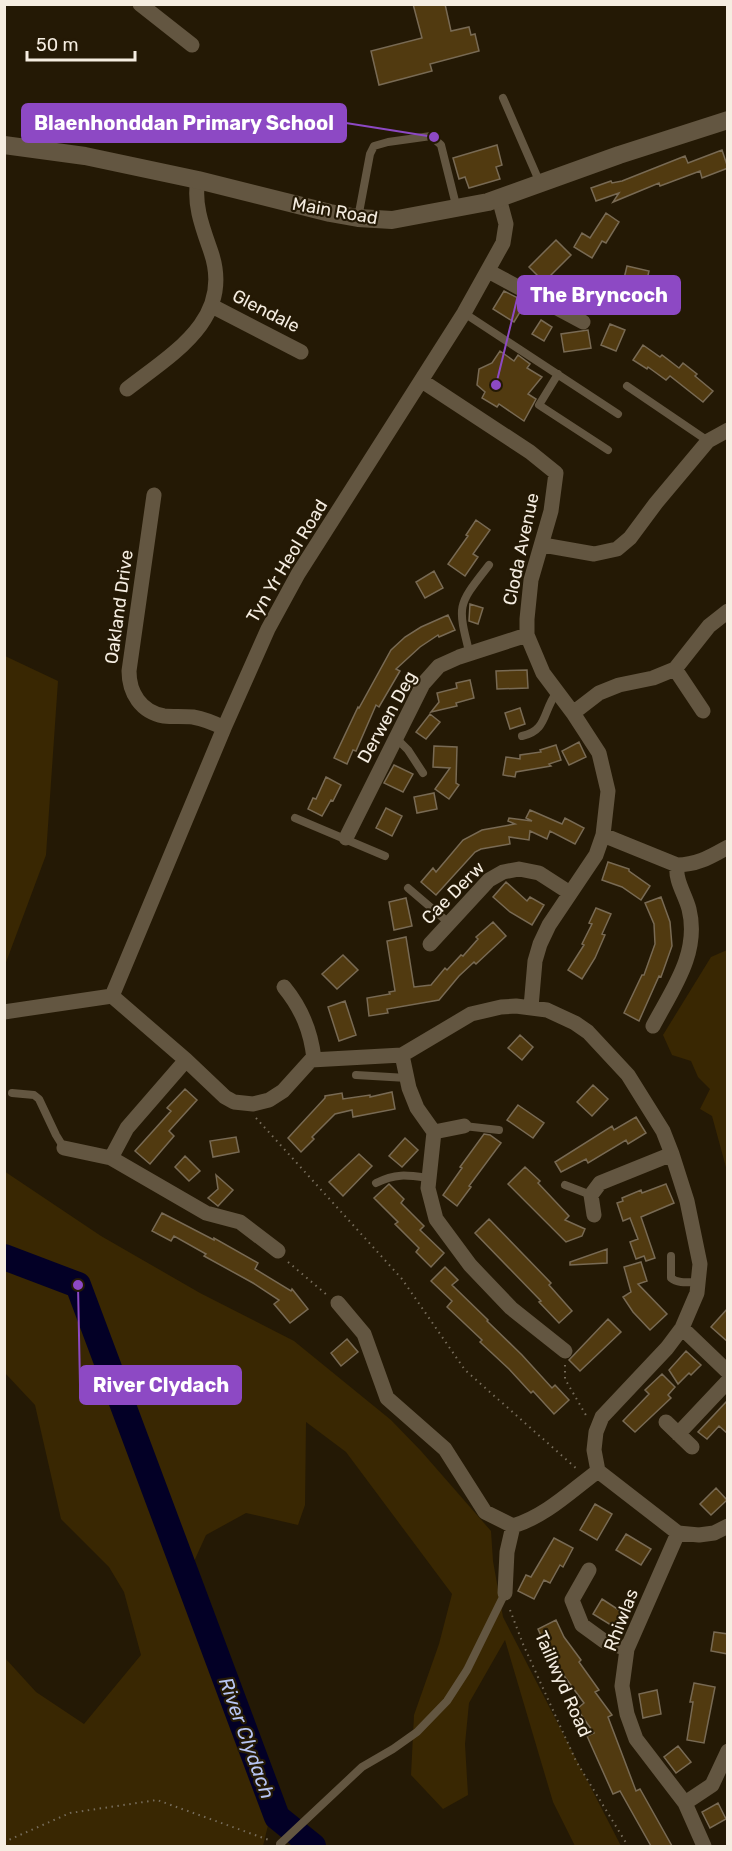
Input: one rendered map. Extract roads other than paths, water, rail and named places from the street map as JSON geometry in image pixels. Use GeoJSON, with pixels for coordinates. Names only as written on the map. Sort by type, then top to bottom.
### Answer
{"type":"FeatureCollection","features":[{"type":"Feature","properties":{"kind":"street"},"geometry":{"type":"LineString","coordinates":[[140,4],[192,45]]}},
{"type":"Feature","properties":{"kind":"street","name":"Main Road"},"geometry":{"type":"LineString","coordinates":[[4,145],[85,156],[198,180],[310,208],[358,218],[392,220],[457,209],[499,198],[619,154],[728,120]]}},
{"type":"Feature","properties":{"kind":"street","name":"Glendale"},"geometry":{"type":"LineString","coordinates":[[127,389],[189,340],[201,326],[212,306],[217,268],[200,219],[198,180]]}},
{"type":"Feature","properties":{"kind":"street","name":"Tyn Yr Heol Road"},"geometry":{"type":"LineString","coordinates":[[112,996],[268,629],[298,574],[464,313],[503,243],[506,224],[499,198]]}},
{"type":"Feature","properties":{"kind":"street"},"geometry":{"type":"LineString","coordinates":[[488,271],[583,322]]}},
{"type":"Feature","properties":{"kind":"street","name":"Glendale"},"geometry":{"type":"LineString","coordinates":[[212,306],[301,352]]}},
{"type":"Feature","properties":{"kind":"street","name":"Cloda Avenue"},"geometry":{"type":"LineString","coordinates":[[422,381],[530,452],[556,473],[551,511],[531,580],[527,636],[543,673],[599,753],[608,791],[603,835],[596,855],[549,925],[540,944],[535,961],[531,1007]]}},
{"type":"Feature","properties":{"kind":"street"},"geometry":{"type":"LineString","coordinates":[[543,544],[594,554],[617,549],[630,538],[708,441],[728,430]]}},
{"type":"Feature","properties":{"kind":"street","name":"Oakland Drive"},"geometry":{"type":"LineString","coordinates":[[154,495],[129,671],[131,688],[140,703],[152,712],[166,716],[192,717],[224,728]]}},
{"type":"Feature","properties":{"kind":"street"},"geometry":{"type":"LineString","coordinates":[[573,713],[599,693],[619,685],[653,678],[675,669],[709,626],[728,611]]}},
{"type":"Feature","properties":{"kind":"street","name":"Derwen Deg"},"geometry":{"type":"LineString","coordinates":[[346,838],[423,684],[439,666],[527,636]]}},
{"type":"Feature","properties":{"kind":"street"},"geometry":{"type":"LineString","coordinates":[[675,669],[703,711]]}},
{"type":"Feature","properties":{"kind":"street"},"geometry":{"type":"LineString","coordinates":[[603,835],[676,865],[689,865],[708,859],[728,848]]}},
{"type":"Feature","properties":{"kind":"street"},"geometry":{"type":"LineString","coordinates":[[653,1026],[689,958],[692,940],[689,910],[676,874],[676,865]]}},
{"type":"Feature","properties":{"kind":"street","name":"Cae Derw"},"geometry":{"type":"LineString","coordinates":[[430,944],[489,880],[511,870],[529,870],[539,873],[570,894]]}},
{"type":"Feature","properties":{"kind":"street"},"geometry":{"type":"LineString","coordinates":[[284,987],[304,1017],[312,1041],[314,1059]]}},
{"type":"Feature","properties":{"kind":"street"},"geometry":{"type":"LineString","coordinates":[[4,1012],[112,996],[225,1097],[234,1102],[253,1104],[276,1096],[304,1066],[314,1059],[402,1055],[471,1014],[501,1007],[531,1007],[561,1016],[588,1032],[628,1075],[663,1131],[672,1154],[687,1201],[694,1233],[700,1264],[698,1282],[692,1309],[682,1328],[667,1348],[602,1417],[596,1432],[593,1474],[543,1514],[528,1522],[513,1526],[485,1512],[445,1449],[387,1398],[364,1334],[338,1303]]}},
{"type":"Feature","properties":{"kind":"street"},"geometry":{"type":"LineString","coordinates":[[402,1055],[417,1108],[434,1132],[428,1188],[436,1219],[470,1265],[511,1308],[565,1351]]}},
{"type":"Feature","properties":{"kind":"street"},"geometry":{"type":"LineString","coordinates":[[111,1158],[127,1128],[186,1060]]}},
{"type":"Feature","properties":{"kind":"street"},"geometry":{"type":"LineString","coordinates":[[434,1132],[464,1126]]}},
{"type":"Feature","properties":{"kind":"street"},"geometry":{"type":"LineString","coordinates":[[64,1148],[111,1158],[206,1213],[240,1222],[278,1251]]}},
{"type":"Feature","properties":{"kind":"street"},"geometry":{"type":"LineString","coordinates":[[594,1215],[591,1196],[600,1183],[672,1154]]}},
{"type":"Feature","properties":{"kind":"street"},"geometry":{"type":"LineString","coordinates":[[682,1328],[728,1372]]}},
{"type":"Feature","properties":{"kind":"street"},"geometry":{"type":"LineString","coordinates":[[678,1434],[728,1382]]}},
{"type":"Feature","properties":{"kind":"street"},"geometry":{"type":"LineString","coordinates":[[666,1422],[692,1447]]}},
{"type":"Feature","properties":{"kind":"street"},"geometry":{"type":"LineString","coordinates":[[593,1474],[678,1533],[699,1535],[726,1531]]}},
{"type":"Feature","properties":{"kind":"street"},"geometry":{"type":"LineString","coordinates":[[505,1593],[507,1552],[513,1526]]}},
{"type":"Feature","properties":{"kind":"street","name":"Rhiwlas"},"geometry":{"type":"LineString","coordinates":[[678,1533],[627,1649],[622,1686],[627,1714],[636,1739],[685,1803],[704,1846]]}},
{"type":"Feature","properties":{"kind":"street"},"geometry":{"type":"LineString","coordinates":[[589,1570],[572,1600],[582,1625],[604,1641],[627,1649]]}},
{"type":"Feature","properties":{"kind":"street"},"geometry":{"type":"LineString","coordinates":[[685,1803],[712,1785],[728,1751]]}},
{"type":"Feature","properties":{"kind":"lane"},"geometry":{"type":"LineString","coordinates":[[503,98],[540,184]]}},
{"type":"Feature","properties":{"kind":"lane"},"geometry":{"type":"LineString","coordinates":[[358,218],[370,154],[374,146],[431,136],[441,145],[457,209]]}},
{"type":"Feature","properties":{"kind":"lane"},"geometry":{"type":"LineString","coordinates":[[464,313],[618,414]]}},
{"type":"Feature","properties":{"kind":"lane"},"geometry":{"type":"LineString","coordinates":[[558,374],[539,405],[608,450]]}},
{"type":"Feature","properties":{"kind":"lane"},"geometry":{"type":"LineString","coordinates":[[627,386],[708,441]]}},
{"type":"Feature","properties":{"kind":"lane"},"geometry":{"type":"LineString","coordinates":[[470,655],[462,624],[463,601],[489,565]]}},
{"type":"Feature","properties":{"kind":"lane"},"geometry":{"type":"LineString","coordinates":[[522,736],[539,729],[556,692]]}},
{"type":"Feature","properties":{"kind":"lane"},"geometry":{"type":"LineString","coordinates":[[396,738],[408,750],[423,773]]}},
{"type":"Feature","properties":{"kind":"lane"},"geometry":{"type":"LineString","coordinates":[[295,818],[385,856]]}},
{"type":"Feature","properties":{"kind":"lane"},"geometry":{"type":"LineString","coordinates":[[408,888],[449,923]]}},
{"type":"Feature","properties":{"kind":"lane"},"geometry":{"type":"LineString","coordinates":[[356,1075],[407,1078]]}},
{"type":"Feature","properties":{"kind":"lane"},"geometry":{"type":"LineString","coordinates":[[12,1093],[34,1095],[39,1099],[64,1148]]}},
{"type":"Feature","properties":{"kind":"lane"},"geometry":{"type":"LineString","coordinates":[[464,1126],[500,1130]]}},
{"type":"Feature","properties":{"kind":"lane"},"geometry":{"type":"LineString","coordinates":[[376,1183],[390,1176],[429,1178]]}},
{"type":"Feature","properties":{"kind":"lane"},"geometry":{"type":"LineString","coordinates":[[565,1185],[591,1196]]}},
{"type":"Feature","properties":{"kind":"lane"},"geometry":{"type":"LineString","coordinates":[[671,1256],[672,1281],[698,1282]]}},
{"type":"Feature","properties":{"kind":"lane"},"geometry":{"type":"LineString","coordinates":[[280,1845],[362,1767],[417,1732],[447,1701],[467,1670],[505,1593]]}},
{"type":"Feature","properties":{"kind":"waterway","name":"River Clydach"},"geometry":{"type":"LineString","coordinates":[[4,1257],[78,1285],[277,1817],[313,1846]]}},
{"type":"Feature","properties":{"kind":"place","name":"Blaenhonddan Primary School"},"geometry":{"type":"Point","coordinates":[434,137]}},
{"type":"Feature","properties":{"kind":"place","name":"The Bryncoch"},"geometry":{"type":"Point","coordinates":[496,385]}},
{"type":"Feature","properties":{"kind":"place","name":"River Clydach"},"geometry":{"type":"Point","coordinates":[78,1285]}}]}
